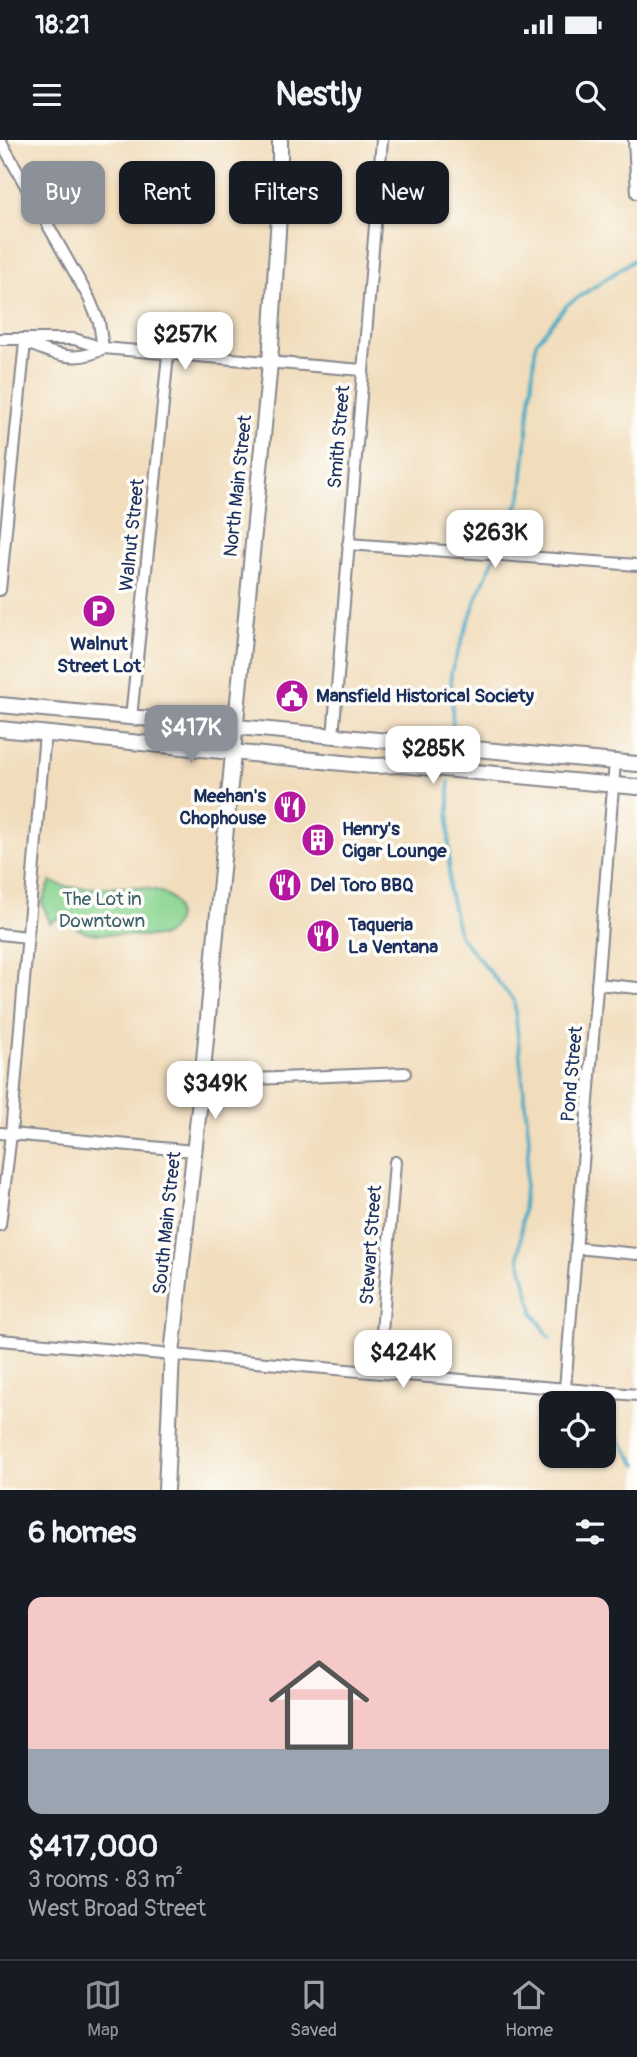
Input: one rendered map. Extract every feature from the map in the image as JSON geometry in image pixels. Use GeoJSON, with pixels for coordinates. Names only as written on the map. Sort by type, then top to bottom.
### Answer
{"type":"FeatureCollection","features":[{"type":"Feature","properties":{"kind":"main road","name":"North Main Street"},"geometry":{"type":"LineString","coordinates":[[231,751],[270,363],[281,199],[280,140]]}},
{"type":"Feature","properties":{"kind":"main road"},"geometry":{"type":"LineString","coordinates":[[0,705],[637,764]]}},
{"type":"Feature","properties":{"kind":"main road"},"geometry":{"type":"LineString","coordinates":[[45,733],[46,710]]}},
{"type":"Feature","properties":{"kind":"main road"},"geometry":{"type":"LineString","coordinates":[[0,729],[373,766],[401,765],[637,787]]}},
{"type":"Feature","properties":{"kind":"main road"},"geometry":{"type":"LineString","coordinates":[[401,765],[403,743]]}},
{"type":"Feature","properties":{"kind":"main road","name":"South Main Street"},"geometry":{"type":"LineString","coordinates":[[166,1490],[172,1354],[202,1081],[231,751]]}},
{"type":"Feature","properties":{"kind":"main road"},"geometry":{"type":"LineString","coordinates":[[491,774],[493,751]]}},
{"type":"Feature","properties":{"kind":"street"},"geometry":{"type":"LineString","coordinates":[[0,140],[5,154],[89,298],[99,321],[103,348]]}},
{"type":"Feature","properties":{"kind":"street","name":"Smith Street"},"geometry":{"type":"LineString","coordinates":[[333,737],[382,140]]}},
{"type":"Feature","properties":{"kind":"street"},"geometry":{"type":"LineString","coordinates":[[634,140],[637,193]]}},
{"type":"Feature","properties":{"kind":"street"},"geometry":{"type":"LineString","coordinates":[[0,339],[25,342],[75,339],[103,348],[362,370]]}},
{"type":"Feature","properties":{"kind":"street"},"geometry":{"type":"LineString","coordinates":[[25,342],[50,353],[69,356],[92,355],[103,348]]}},
{"type":"Feature","properties":{"kind":"street"},"geometry":{"type":"LineString","coordinates":[[0,590],[25,342]]}},
{"type":"Feature","properties":{"kind":"street","name":"Walnut Street"},"geometry":{"type":"LineString","coordinates":[[131,718],[168,355]]}},
{"type":"Feature","properties":{"kind":"street"},"geometry":{"type":"LineString","coordinates":[[348,544],[637,565]]}},
{"type":"Feature","properties":{"kind":"street"},"geometry":{"type":"LineString","coordinates":[[0,1225],[6,1133],[45,733]]}},
{"type":"Feature","properties":{"kind":"street","name":"Pond Street"},"geometry":{"type":"LineString","coordinates":[[565,1389],[615,762]]}},
{"type":"Feature","properties":{"kind":"street"},"geometry":{"type":"LineString","coordinates":[[0,934],[27,937]]}},
{"type":"Feature","properties":{"kind":"street"},"geometry":{"type":"LineString","coordinates":[[597,984],[637,988]]}},
{"type":"Feature","properties":{"kind":"street"},"geometry":{"type":"LineString","coordinates":[[202,1081],[405,1073]]}},
{"type":"Feature","properties":{"kind":"street"},"geometry":{"type":"LineString","coordinates":[[6,1133],[194,1151]]}},
{"type":"Feature","properties":{"kind":"street","name":"Stewart Street"},"geometry":{"type":"LineString","coordinates":[[379,1372],[395,1162]]}},
{"type":"Feature","properties":{"kind":"street"},"geometry":{"type":"LineString","coordinates":[[576,1248],[637,1254]]}},
{"type":"Feature","properties":{"kind":"street"},"geometry":{"type":"LineString","coordinates":[[0,1340],[637,1395]]}},
{"type":"Feature","properties":{"kind":"green space","name":"The Lot in Downtown"},"geometry":{"type":"Polygon","coordinates":[[[51,881],[78,888],[133,887],[165,894],[175,903],[175,923],[160,937],[86,933],[59,918],[50,923],[42,902],[51,881]]]}},
{"type":"Feature","properties":{"kind":"waterway"},"geometry":{"type":"LineString","coordinates":[[453,731],[451,672],[477,597],[521,497],[536,342],[567,305],[637,258]]}},
{"type":"Feature","properties":{"kind":"waterway"},"geometry":{"type":"LineString","coordinates":[[449,782],[449,890],[459,935],[514,1001],[529,1139],[519,1256],[534,1314],[550,1338]]}},
{"type":"Feature","properties":{"kind":"waterway"},"geometry":{"type":"LineString","coordinates":[[616,1435],[637,1465]]}},
{"type":"Feature","properties":{"kind":"place","name":"Walnut Street Lot"},"geometry":{"type":"Point","coordinates":[99,611]}},
{"type":"Feature","properties":{"kind":"place","name":"Mansfield Historical Society"},"geometry":{"type":"Point","coordinates":[292,696]}},
{"type":"Feature","properties":{"kind":"place","name":"Meehan's Chophouse"},"geometry":{"type":"Point","coordinates":[290,807]}},
{"type":"Feature","properties":{"kind":"place","name":"Henry's Cigar Lounge"},"geometry":{"type":"Point","coordinates":[318,840]}},
{"type":"Feature","properties":{"kind":"place","name":"Del Toro BBQ"},"geometry":{"type":"Point","coordinates":[285,885]}},
{"type":"Feature","properties":{"kind":"place","name":"Taqueria La Ventana"},"geometry":{"type":"Point","coordinates":[323,936]}}]}
